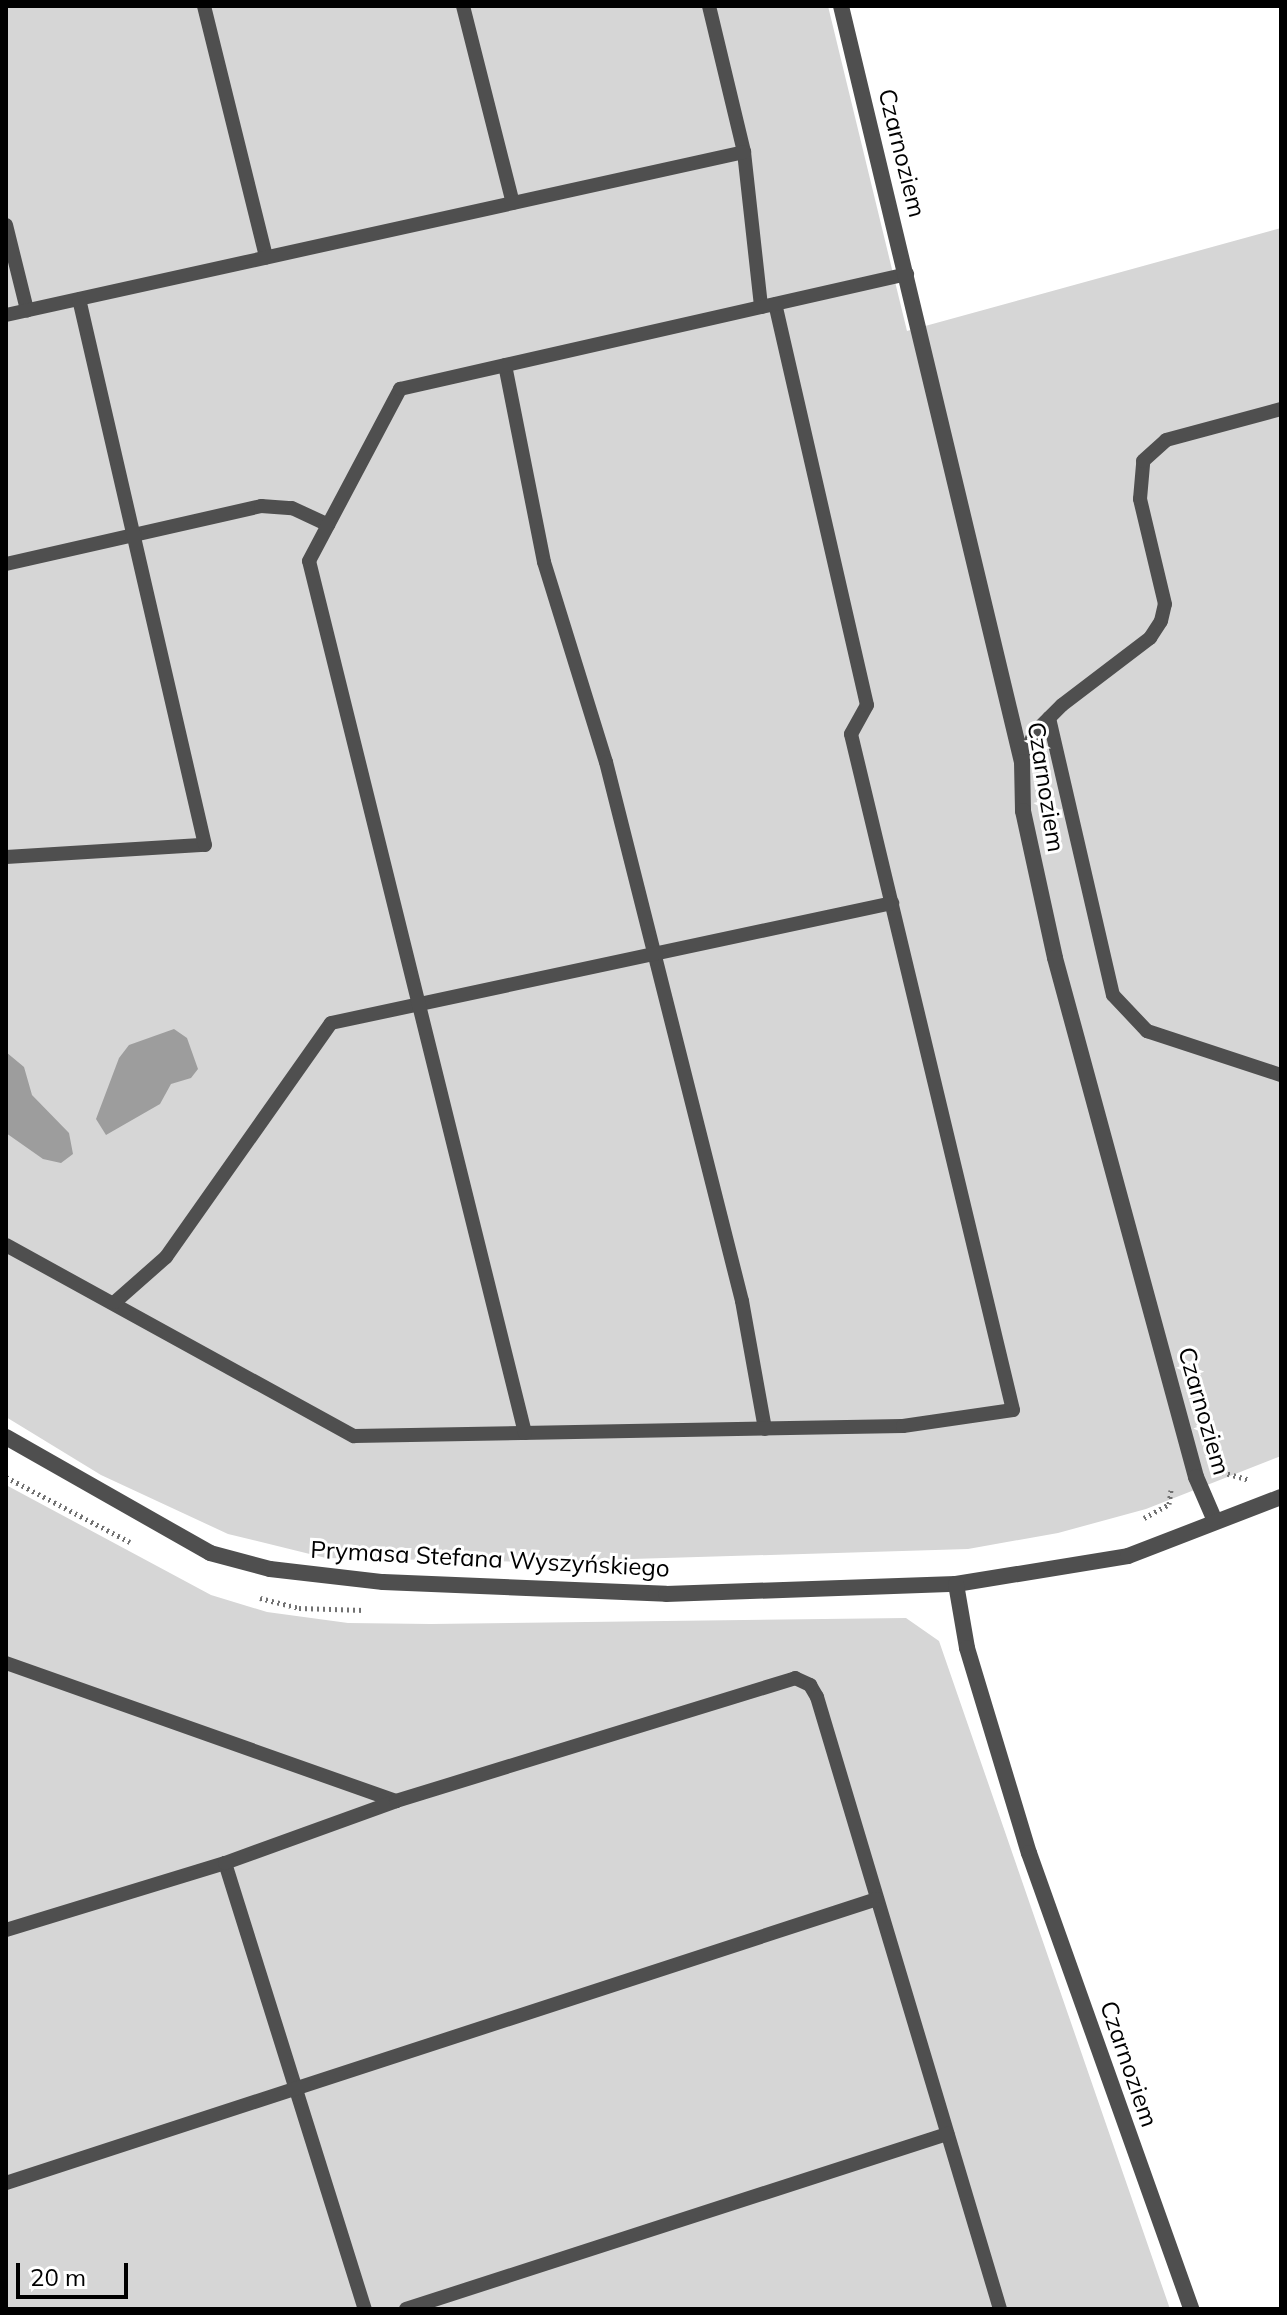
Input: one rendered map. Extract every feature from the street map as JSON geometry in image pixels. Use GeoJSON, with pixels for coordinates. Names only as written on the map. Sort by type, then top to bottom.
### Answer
{"type":"FeatureCollection","features":[{"type":"Feature","properties":{"kind":"street","name":"Czarnoziem"},"geometry":{"type":"LineString","coordinates":[[841,6],[1022,762],[1026,825],[1055,958],[1196,1477],[1215,1521]]}},
{"type":"Feature","properties":{"kind":"street","name":"Prymasa Stefana Wyszyńskiego"},"geometry":{"type":"LineString","coordinates":[[6,1437],[210,1553],[270,1569],[383,1582],[666,1594],[956,1584]]}},
{"type":"Feature","properties":{"kind":"street"},"geometry":{"type":"LineString","coordinates":[[956,1584],[1128,1556],[1281,1497]]}},
{"type":"Feature","properties":{"kind":"street","name":"Czarnoziem"},"geometry":{"type":"LineString","coordinates":[[956,1584],[967,1648],[1029,1853],[1191,2309]]}},
{"type":"Feature","properties":{"kind":"lane"},"geometry":{"type":"LineString","coordinates":[[204,6],[266,257]]}},
{"type":"Feature","properties":{"kind":"lane"},"geometry":{"type":"LineString","coordinates":[[463,6],[513,203]]}},
{"type":"Feature","properties":{"kind":"lane"},"geometry":{"type":"LineString","coordinates":[[6,1245],[115,1302],[354,1436],[903,1426],[1013,1410],[851,734],[867,705],[768,305],[744,152],[709,6]]}},
{"type":"Feature","properties":{"kind":"lane"},"geometry":{"type":"LineString","coordinates":[[6,315],[744,152]]}},
{"type":"Feature","properties":{"kind":"lane"},"geometry":{"type":"LineString","coordinates":[[6,225],[27,310]]}},
{"type":"Feature","properties":{"kind":"lane"},"geometry":{"type":"LineString","coordinates":[[525,1433],[309,561],[400,389],[907,274]]}},
{"type":"Feature","properties":{"kind":"lane"},"geometry":{"type":"LineString","coordinates":[[6,857],[205,845],[79,299]]}},
{"type":"Feature","properties":{"kind":"lane"},"geometry":{"type":"LineString","coordinates":[[505,365],[544,562],[606,762],[742,1301],[765,1429]]}},
{"type":"Feature","properties":{"kind":"lane"},"geometry":{"type":"LineString","coordinates":[[1022,762],[1035,732],[1150,638],[1161,621],[1165,604],[1140,499],[1143,461],[1166,440],[1281,409]]}},
{"type":"Feature","properties":{"kind":"lane"},"geometry":{"type":"LineString","coordinates":[[6,564],[261,506],[292,508],[328,525]]}},
{"type":"Feature","properties":{"kind":"lane"},"geometry":{"type":"LineString","coordinates":[[1049,718],[1113,995],[1147,1031],[1281,1075]]}},
{"type":"Feature","properties":{"kind":"lane"},"geometry":{"type":"LineString","coordinates":[[115,1302],[166,1257],[331,1023],[892,903]]}},
{"type":"Feature","properties":{"kind":"lane"},"geometry":{"type":"LineString","coordinates":[[6,1663],[396,1801]]}},
{"type":"Feature","properties":{"kind":"lane"},"geometry":{"type":"LineString","coordinates":[[6,1930],[225,1863],[396,1801],[795,1678],[810,1685],[817,1697],[1000,2309]]}},
{"type":"Feature","properties":{"kind":"lane"},"geometry":{"type":"LineString","coordinates":[[225,1863],[365,2309]]}},
{"type":"Feature","properties":{"kind":"lane"},"geometry":{"type":"LineString","coordinates":[[6,2183],[877,1899]]}},
{"type":"Feature","properties":{"kind":"lane"},"geometry":{"type":"LineString","coordinates":[[406,2309],[947,2134]]}},
{"type":"Feature","properties":{"kind":"path"},"geometry":{"type":"LineString","coordinates":[[1138,1521],[1169,1504],[1172,1483],[1224,1471],[1250,1480],[1261,1476]]}},
{"type":"Feature","properties":{"kind":"shaded area"},"geometry":{"type":"Polygon","coordinates":[[[6,6],[828,6],[907,331],[1281,228],[1281,1456],[1146,1509],[1058,1533],[968,1549],[532,1562],[326,1558],[228,1534],[101,1475],[6,1417],[6,6]]]}},
{"type":"Feature","properties":{"kind":"shaded area"},"geometry":{"type":"Polygon","coordinates":[[[174,1029],[187,1038],[198,1069],[191,1078],[171,1084],[160,1104],[106,1135],[96,1119],[119,1058],[129,1045],[174,1029]]]}},
{"type":"Feature","properties":{"kind":"shaded area"},"geometry":{"type":"Polygon","coordinates":[[[6,1052],[24,1067],[32,1095],[69,1133],[73,1154],[61,1163],[43,1159],[6,1133],[6,1052]]]}},
{"type":"Feature","properties":{"kind":"shaded area"},"geometry":{"type":"Polygon","coordinates":[[[6,1485],[211,1595],[267,1612],[348,1623],[431,1624],[906,1618],[939,1641],[1170,2309],[6,2309],[6,1485]]]}}]}
